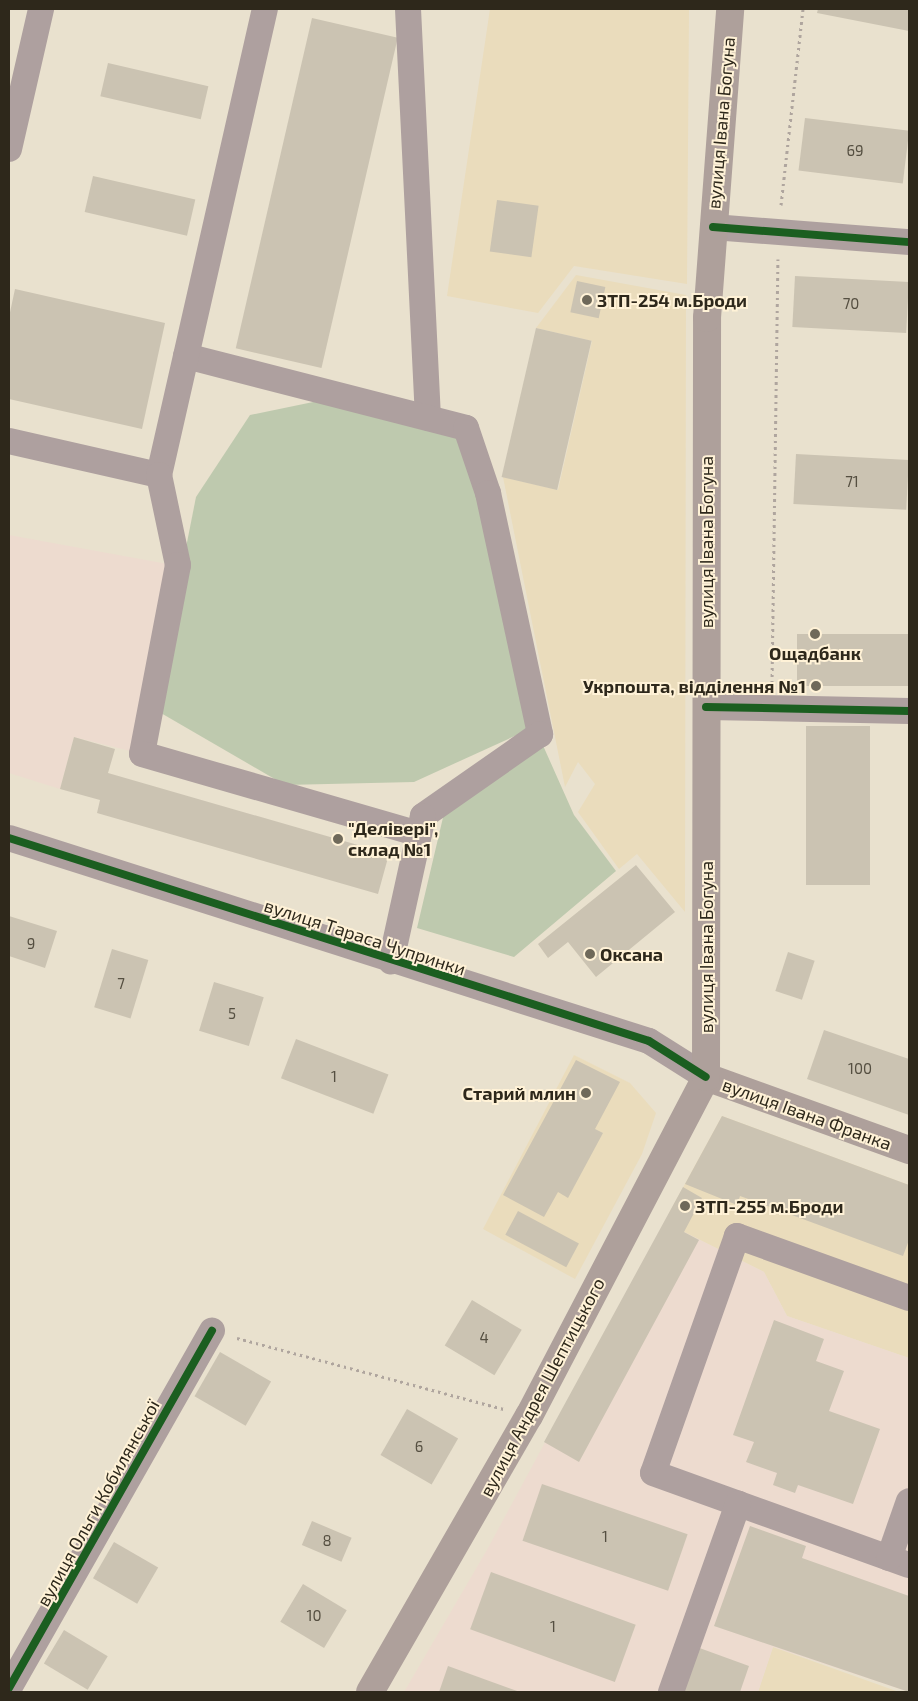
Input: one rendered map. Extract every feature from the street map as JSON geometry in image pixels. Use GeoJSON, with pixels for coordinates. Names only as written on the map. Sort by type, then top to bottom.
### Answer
{"type":"FeatureCollection","features":[{"type":"Feature","properties":{"kind":"main road","name":"вулиця Івана Богуна"},"geometry":{"type":"LineString","coordinates":[[706,1077],[707,318],[730,9]]}},
{"type":"Feature","properties":{"kind":"main road","name":"вулиця Івана Франка"},"geometry":{"type":"LineString","coordinates":[[706,1077],[909,1150]]}},
{"type":"Feature","properties":{"kind":"main road","name":"вулиця Андрея Шептицького"},"geometry":{"type":"LineString","coordinates":[[370,1692],[529,1416],[706,1077]]}},
{"type":"Feature","properties":{"kind":"street"},"geometry":{"type":"LineString","coordinates":[[9,149],[41,9]]}},
{"type":"Feature","properties":{"kind":"street"},"geometry":{"type":"LineString","coordinates":[[265,9],[159,475],[178,565],[142,754],[419,834]]}},
{"type":"Feature","properties":{"kind":"street"},"geometry":{"type":"LineString","coordinates":[[408,9],[428,418]]}},
{"type":"Feature","properties":{"kind":"street"},"geometry":{"type":"LineString","coordinates":[[713,227],[909,242]]}},
{"type":"Feature","properties":{"kind":"street"},"geometry":{"type":"LineString","coordinates":[[186,356],[466,428],[488,493],[540,734],[423,816],[391,962]]}},
{"type":"Feature","properties":{"kind":"street"},"geometry":{"type":"LineString","coordinates":[[9,441],[159,475]]}},
{"type":"Feature","properties":{"kind":"street"},"geometry":{"type":"LineString","coordinates":[[706,707],[909,711]]}},
{"type":"Feature","properties":{"kind":"street","name":"вулиця Тараса Чупринки"},"geometry":{"type":"LineString","coordinates":[[9,838],[391,962],[648,1041],[706,1077]]}},
{"type":"Feature","properties":{"kind":"street"},"geometry":{"type":"LineString","coordinates":[[909,1298],[737,1236],[653,1473],[899,1561],[909,1501]]}},
{"type":"Feature","properties":{"kind":"street","name":"вулиця Ольги Кобилянської"},"geometry":{"type":"LineString","coordinates":[[9,1688],[21,1648],[212,1331]]}},
{"type":"Feature","properties":{"kind":"street"},"geometry":{"type":"LineString","coordinates":[[671,1692],[738,1504]]}},
{"type":"Feature","properties":{"kind":"path"},"geometry":{"type":"LineString","coordinates":[[772,708],[780,232],[789,104],[803,9]]}},
{"type":"Feature","properties":{"kind":"path"},"geometry":{"type":"LineString","coordinates":[[212,1331],[529,1416]]}},
{"type":"Feature","properties":{"kind":"shaded area"},"geometry":{"type":"Polygon","coordinates":[[[490,9],[689,9],[687,284],[574,266],[538,313],[447,296],[490,9]]]}},
{"type":"Feature","properties":{"kind":"shaded area"},"geometry":{"type":"Polygon","coordinates":[[[576,275],[686,295],[685,912],[637,854],[619,869],[578,812],[595,784],[578,762],[565,787],[503,477],[558,490],[592,341],[536,328],[576,275]]]}},
{"type":"Feature","properties":{"kind":"shaded area"},"geometry":{"type":"Polygon","coordinates":[[[9,535],[173,565],[138,753],[74,737],[60,789],[9,773],[9,535]]]}},
{"type":"Feature","properties":{"kind":"shaded area"},"geometry":{"type":"Polygon","coordinates":[[[574,1055],[630,1083],[656,1113],[642,1154],[575,1279],[483,1229],[574,1055]]]}},
{"type":"Feature","properties":{"kind":"shaded area"},"geometry":{"type":"Polygon","coordinates":[[[722,1116],[909,1185],[909,1358],[787,1316],[764,1272],[684,1232],[668,1215],[722,1116]]]}},
{"type":"Feature","properties":{"kind":"shaded area"},"geometry":{"type":"Polygon","coordinates":[[[668,1215],[684,1232],[764,1272],[787,1316],[909,1358],[909,1692],[773,1647],[758,1692],[404,1692],[488,1548],[668,1215]]]}},
{"type":"Feature","properties":{"kind":"shaded area"},"geometry":{"type":"Polygon","coordinates":[[[773,1647],[899,1692],[758,1692],[773,1647]]]}},
{"type":"Feature","properties":{"kind":"green space"},"geometry":{"type":"Polygon","coordinates":[[[318,401],[457,435],[479,494],[530,729],[414,782],[285,785],[154,709],[196,497],[250,415],[318,401]]]}},
{"type":"Feature","properties":{"kind":"green space"},"geometry":{"type":"Polygon","coordinates":[[[541,741],[574,815],[616,871],[514,957],[417,928],[445,809],[541,741]]]}},
{"type":"Feature","properties":{"kind":"building"},"geometry":{"type":"Polygon","coordinates":[[[818,9],[909,9],[909,31],[817,13],[818,9]]]}},
{"type":"Feature","properties":{"kind":"building"},"geometry":{"type":"Polygon","coordinates":[[[312,18],[398,38],[321,368],[236,348],[312,18]]]}},
{"type":"Feature","properties":{"kind":"building"},"geometry":{"type":"Polygon","coordinates":[[[108,63],[208,86],[201,119],[100,96],[108,63]]]}},
{"type":"Feature","properties":{"kind":"building"},"geometry":{"type":"Polygon","coordinates":[[[805,118],[909,131],[903,183],[799,171],[805,118]]]}},
{"type":"Feature","properties":{"kind":"building"},"geometry":{"type":"Polygon","coordinates":[[[93,176],[195,200],[187,236],[85,212],[93,176]]]}},
{"type":"Feature","properties":{"kind":"building"},"geometry":{"type":"Polygon","coordinates":[[[497,200],[539,206],[531,257],[490,251],[497,200]]]}},
{"type":"Feature","properties":{"kind":"building"},"geometry":{"type":"Polygon","coordinates":[[[795,276],[909,282],[906,333],[792,327],[795,276]]]}},
{"type":"Feature","properties":{"kind":"building","name":"ЗТП-254 м.Броди"},"geometry":{"type":"Polygon","coordinates":[[[577,281],[605,287],[599,318],[570,312],[577,281]]]}},
{"type":"Feature","properties":{"kind":"building"},"geometry":{"type":"Polygon","coordinates":[[[15,289],[165,323],[142,429],[9,399],[9,317],[15,289]]]}},
{"type":"Feature","properties":{"kind":"building"},"geometry":{"type":"Polygon","coordinates":[[[536,328],[592,341],[557,490],[502,477],[536,328]]]}},
{"type":"Feature","properties":{"kind":"building"},"geometry":{"type":"Polygon","coordinates":[[[796,454],[909,460],[906,510],[793,504],[796,454]]]}},
{"type":"Feature","properties":{"kind":"building"},"geometry":{"type":"Polygon","coordinates":[[[797,634],[909,634],[909,686],[797,686],[797,634]]]}},
{"type":"Feature","properties":{"kind":"building"},"geometry":{"type":"Polygon","coordinates":[[[806,726],[870,726],[870,885],[806,885],[806,726]]]}},
{"type":"Feature","properties":{"kind":"building"},"geometry":{"type":"Polygon","coordinates":[[[74,737],[115,749],[108,773],[389,854],[378,894],[97,813],[100,800],[60,789],[74,737]]]}},
{"type":"Feature","properties":{"kind":"building"},"geometry":{"type":"Polygon","coordinates":[[[636,865],[675,912],[596,977],[568,942],[548,958],[538,944],[636,865]]]}},
{"type":"Feature","properties":{"kind":"building"},"geometry":{"type":"Polygon","coordinates":[[[9,916],[57,931],[45,968],[9,956],[9,916]]]}},
{"type":"Feature","properties":{"kind":"building"},"geometry":{"type":"Polygon","coordinates":[[[112,949],[148,960],[131,1018],[94,1007],[112,949]]]}},
{"type":"Feature","properties":{"kind":"building"},"geometry":{"type":"Polygon","coordinates":[[[788,952],[815,961],[802,1000],[775,991],[788,952]]]}},
{"type":"Feature","properties":{"kind":"building"},"geometry":{"type":"Polygon","coordinates":[[[214,982],[264,997],[249,1046],[199,1031],[214,982]]]}},
{"type":"Feature","properties":{"kind":"building"},"geometry":{"type":"Polygon","coordinates":[[[824,1030],[909,1059],[909,1115],[807,1079],[824,1030]]]}},
{"type":"Feature","properties":{"kind":"building"},"geometry":{"type":"Polygon","coordinates":[[[296,1039],[388,1074],[373,1114],[281,1078],[296,1039]]]}},
{"type":"Feature","properties":{"kind":"building"},"geometry":{"type":"Polygon","coordinates":[[[576,1060],[620,1082],[595,1129],[603,1133],[568,1198],[558,1192],[544,1217],[503,1195],[576,1060]]]}},
{"type":"Feature","properties":{"kind":"building"},"geometry":{"type":"Polygon","coordinates":[[[722,1116],[909,1185],[909,1240],[903,1256],[740,1196],[737,1205],[685,1184],[722,1116]]]}},
{"type":"Feature","properties":{"kind":"building"},"geometry":{"type":"Polygon","coordinates":[[[683,1187],[702,1198],[684,1232],[699,1240],[579,1462],[544,1442],[683,1187]]]}},
{"type":"Feature","properties":{"kind":"building"},"geometry":{"type":"Polygon","coordinates":[[[518,1211],[579,1243],[566,1267],[505,1235],[518,1211]]]}},
{"type":"Feature","properties":{"kind":"building"},"geometry":{"type":"Polygon","coordinates":[[[472,1300],[522,1330],[494,1375],[445,1345],[472,1300]]]}},
{"type":"Feature","properties":{"kind":"building"},"geometry":{"type":"Polygon","coordinates":[[[774,1320],[824,1339],[816,1361],[844,1371],[829,1411],[880,1429],[853,1504],[798,1485],[795,1493],[773,1485],[777,1473],[746,1462],[754,1442],[733,1435],[774,1320]]]}},
{"type":"Feature","properties":{"kind":"building"},"geometry":{"type":"Polygon","coordinates":[[[220,1352],[271,1382],[246,1426],[194,1396],[220,1352]]]}},
{"type":"Feature","properties":{"kind":"building"},"geometry":{"type":"Polygon","coordinates":[[[407,1409],[458,1438],[432,1484],[380,1455],[407,1409]]]}},
{"type":"Feature","properties":{"kind":"building"},"geometry":{"type":"Polygon","coordinates":[[[542,1484],[688,1534],[668,1591],[522,1541],[542,1484]]]}},
{"type":"Feature","properties":{"kind":"building"},"geometry":{"type":"Polygon","coordinates":[[[312,1521],[352,1538],[341,1562],[302,1545],[312,1521]]]}},
{"type":"Feature","properties":{"kind":"building"},"geometry":{"type":"Polygon","coordinates":[[[750,1526],[806,1546],[802,1558],[909,1596],[909,1692],[714,1626],[750,1526]]]}},
{"type":"Feature","properties":{"kind":"building"},"geometry":{"type":"Polygon","coordinates":[[[114,1542],[158,1568],[137,1604],[93,1578],[114,1542]]]}},
{"type":"Feature","properties":{"kind":"building"},"geometry":{"type":"Polygon","coordinates":[[[491,1572],[636,1625],[615,1682],[470,1629],[491,1572]]]}},
{"type":"Feature","properties":{"kind":"building"},"geometry":{"type":"Polygon","coordinates":[[[303,1584],[347,1610],[324,1648],[280,1622],[303,1584]]]}},
{"type":"Feature","properties":{"kind":"building"},"geometry":{"type":"Polygon","coordinates":[[[64,1630],[108,1656],[88,1690],[44,1663],[64,1630]]]}},
{"type":"Feature","properties":{"kind":"building"},"geometry":{"type":"Polygon","coordinates":[[[694,1646],[749,1666],[740,1692],[678,1692],[694,1646]]]}},
{"type":"Feature","properties":{"kind":"building"},"geometry":{"type":"Polygon","coordinates":[[[448,1666],[520,1692],[439,1692],[448,1666]]]}},
{"type":"Feature","properties":{"kind":"cycle path"},"geometry":{"type":"LineString","coordinates":[[713,227],[909,242]]}},
{"type":"Feature","properties":{"kind":"cycle path"},"geometry":{"type":"LineString","coordinates":[[706,707],[909,711]]}},
{"type":"Feature","properties":{"kind":"cycle path"},"geometry":{"type":"LineString","coordinates":[[9,838],[649,1041],[706,1077]]}},
{"type":"Feature","properties":{"kind":"cycle path"},"geometry":{"type":"LineString","coordinates":[[9,1688],[212,1331]]}},
{"type":"Feature","properties":{"kind":"place","name":"ЗТП-254 м.Броди"},"geometry":{"type":"Point","coordinates":[587,300]}},
{"type":"Feature","properties":{"kind":"place","name":"Ощадбанк"},"geometry":{"type":"Point","coordinates":[815,634]}},
{"type":"Feature","properties":{"kind":"place","name":"Укрпошта, відділення №1"},"geometry":{"type":"Point","coordinates":[816,686]}},
{"type":"Feature","properties":{"kind":"place","name":"\"Делівері\", склад №1"},"geometry":{"type":"Point","coordinates":[338,839]}},
{"type":"Feature","properties":{"kind":"place","name":"Оксана"},"geometry":{"type":"Point","coordinates":[590,954]}},
{"type":"Feature","properties":{"kind":"place","name":"Старий млин"},"geometry":{"type":"Point","coordinates":[586,1093]}},
{"type":"Feature","properties":{"kind":"place","name":"ЗТП-255 м.Броди"},"geometry":{"type":"Point","coordinates":[685,1206]}}]}
